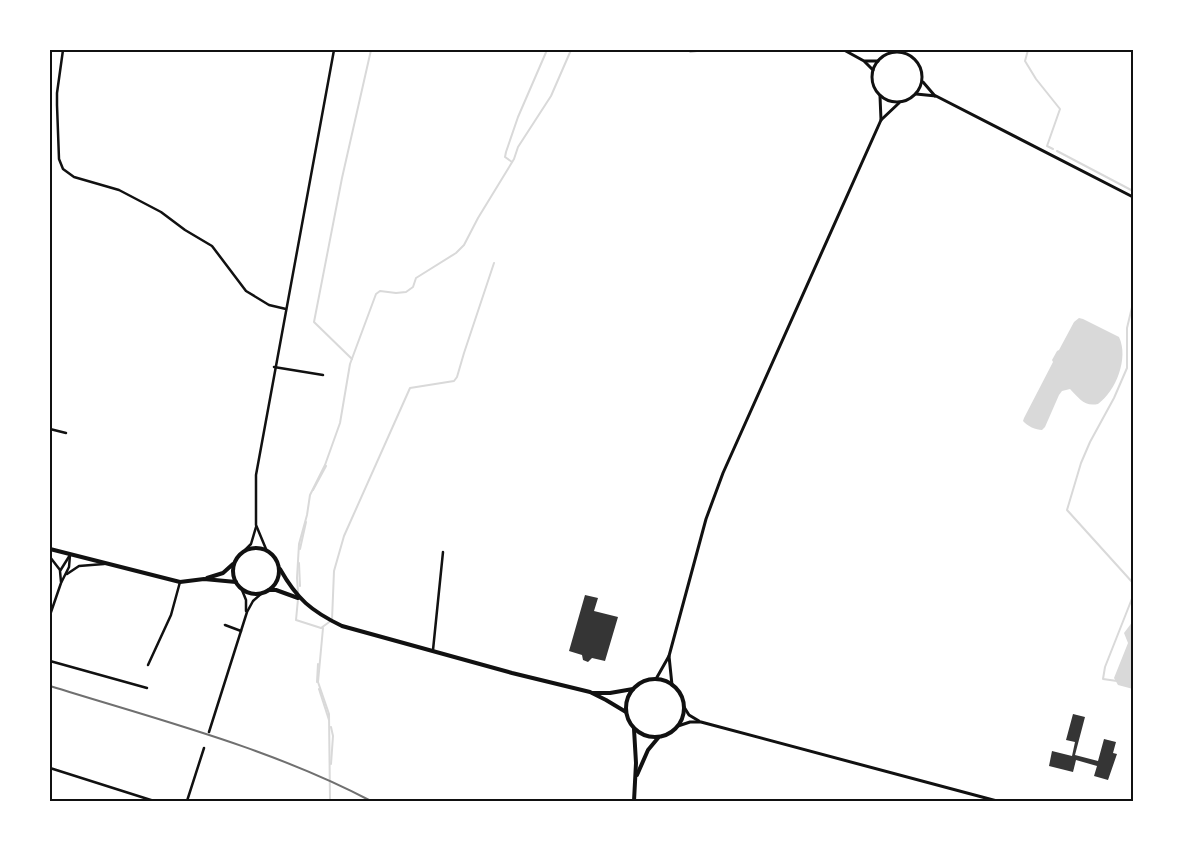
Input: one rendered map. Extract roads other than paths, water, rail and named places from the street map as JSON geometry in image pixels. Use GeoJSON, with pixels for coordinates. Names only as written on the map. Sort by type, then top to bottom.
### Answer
{"type":"FeatureCollection","features":[{"type":"Feature","properties":{"kind":"main road"},"geometry":{"type":"LineString","coordinates":[[204,580],[223,573],[244,550],[251,547],[266,549],[276,557],[280,569],[298,598]]}},
{"type":"Feature","properties":{"kind":"main road"},"geometry":{"type":"LineString","coordinates":[[50,549],[180,582],[204,580],[236,582]]}},
{"type":"Feature","properties":{"kind":"main road"},"geometry":{"type":"LineString","coordinates":[[234,562],[233,576],[242,590],[248,593],[262,593],[269,590],[279,577],[280,569]]}},
{"type":"Feature","properties":{"kind":"main road"},"geometry":{"type":"LineString","coordinates":[[269,590],[276,590],[298,598],[328,619],[342,626],[512,673],[590,692],[610,693],[633,689]]}},
{"type":"Feature","properties":{"kind":"main road"},"geometry":{"type":"LineString","coordinates":[[656,679],[672,684],[680,694],[684,706],[678,726],[668,734],[658,737],[646,736],[634,729],[629,722],[626,712],[626,701],[633,689],[643,681],[656,679]]}},
{"type":"Feature","properties":{"kind":"main road"},"geometry":{"type":"LineString","coordinates":[[590,692],[626,712]]}},
{"type":"Feature","properties":{"kind":"main road"},"geometry":{"type":"LineString","coordinates":[[634,729],[636,780],[634,801]]}},
{"type":"Feature","properties":{"kind":"main road"},"geometry":{"type":"LineString","coordinates":[[636,780],[648,750],[658,737]]}},
{"type":"Feature","properties":{"kind":"street"},"geometry":{"type":"LineString","coordinates":[[64,50],[57,99],[59,159],[63,169],[74,177],[119,190],[161,212],[185,230],[212,246],[246,291],[270,305],[286,310]]}},
{"type":"Feature","properties":{"kind":"street"},"geometry":{"type":"LineString","coordinates":[[244,550],[251,544],[256,525],[256,475],[259,454],[334,50]]}},
{"type":"Feature","properties":{"kind":"street"},"geometry":{"type":"LineString","coordinates":[[690,51],[718,50]]}},
{"type":"Feature","properties":{"kind":"street"},"geometry":{"type":"LineString","coordinates":[[844,50],[850,51],[873,70]]}},
{"type":"Feature","properties":{"kind":"street"},"geometry":{"type":"LineString","coordinates":[[896,52],[905,53],[913,57],[919,64],[922,72],[922,81],[916,94],[908,101],[899,103],[888,101],[880,96],[874,90],[872,81],[873,70],[878,61],[887,54],[896,52]]}},
{"type":"Feature","properties":{"kind":"street"},"geometry":{"type":"LineString","coordinates":[[864,61],[878,61]]}},
{"type":"Feature","properties":{"kind":"street"},"geometry":{"type":"LineString","coordinates":[[922,81],[936,96],[1133,197]]}},
{"type":"Feature","properties":{"kind":"street"},"geometry":{"type":"LineString","coordinates":[[916,94],[936,96]]}},
{"type":"Feature","properties":{"kind":"street"},"geometry":{"type":"LineString","coordinates":[[880,96],[881,120]]}},
{"type":"Feature","properties":{"kind":"street"},"geometry":{"type":"LineString","coordinates":[[656,679],[669,656],[706,519],[723,472],[881,120],[899,103]]}},
{"type":"Feature","properties":{"kind":"street"},"geometry":{"type":"LineString","coordinates":[[274,367],[323,375]]}},
{"type":"Feature","properties":{"kind":"street"},"geometry":{"type":"LineString","coordinates":[[50,429],[66,433]]}},
{"type":"Feature","properties":{"kind":"street"},"geometry":{"type":"LineString","coordinates":[[254,454],[259,454]]}},
{"type":"Feature","properties":{"kind":"street"},"geometry":{"type":"LineString","coordinates":[[256,525],[266,549]]}},
{"type":"Feature","properties":{"kind":"street"},"geometry":{"type":"LineString","coordinates":[[432,650],[443,552]]}},
{"type":"Feature","properties":{"kind":"street"},"geometry":{"type":"LineString","coordinates":[[60,571],[70,555]]}},
{"type":"Feature","properties":{"kind":"street"},"geometry":{"type":"LineString","coordinates":[[50,615],[61,583],[69,567],[70,555]]}},
{"type":"Feature","properties":{"kind":"street"},"geometry":{"type":"LineString","coordinates":[[50,557],[60,571],[61,583]]}},
{"type":"Feature","properties":{"kind":"street"},"geometry":{"type":"LineString","coordinates":[[66,574],[79,566],[108,564]]}},
{"type":"Feature","properties":{"kind":"street"},"geometry":{"type":"LineString","coordinates":[[148,665],[171,615],[180,582]]}},
{"type":"Feature","properties":{"kind":"street"},"geometry":{"type":"LineString","coordinates":[[209,732],[246,612],[246,600],[242,590]]}},
{"type":"Feature","properties":{"kind":"street"},"geometry":{"type":"LineString","coordinates":[[246,612],[253,601],[262,593]]}},
{"type":"Feature","properties":{"kind":"street"},"geometry":{"type":"LineString","coordinates":[[226,625],[241,631]]}},
{"type":"Feature","properties":{"kind":"street"},"geometry":{"type":"LineString","coordinates":[[669,656],[672,684]]}},
{"type":"Feature","properties":{"kind":"street"},"geometry":{"type":"LineString","coordinates":[[50,661],[147,688]]}},
{"type":"Feature","properties":{"kind":"street"},"geometry":{"type":"LineString","coordinates":[[684,706],[689,715],[701,722]]}},
{"type":"Feature","properties":{"kind":"street"},"geometry":{"type":"LineString","coordinates":[[678,726],[690,722],[701,722],[997,801]]}},
{"type":"Feature","properties":{"kind":"street"},"geometry":{"type":"LineString","coordinates":[[187,801],[204,748]]}},
{"type":"Feature","properties":{"kind":"street"},"geometry":{"type":"LineString","coordinates":[[50,768],[144,800],[154,801]]}},
{"type":"Feature","properties":{"kind":"waterway"},"geometry":{"type":"LineString","coordinates":[[352,359],[314,322],[342,178],[371,50]]}},
{"type":"Feature","properties":{"kind":"waterway"},"geometry":{"type":"LineString","coordinates":[[512,162],[505,157],[506,152],[518,117],[547,50]]}},
{"type":"Feature","properties":{"kind":"waterway"},"geometry":{"type":"LineString","coordinates":[[298,592],[299,544],[310,495],[325,465],[340,423],[350,364],[376,294],[380,291],[406,292],[413,287],[416,278],[456,253],[464,245],[514,159],[518,147],[551,96],[571,50]]}},
{"type":"Feature","properties":{"kind":"waterway"},"geometry":{"type":"LineString","coordinates":[[1028,50],[1025,61],[1036,79],[1060,109],[1047,146],[1053,149]]}},
{"type":"Feature","properties":{"kind":"waterway"},"geometry":{"type":"LineString","coordinates":[[1057,151],[1133,191]]}},
{"type":"Feature","properties":{"kind":"waterway"},"geometry":{"type":"LineString","coordinates":[[321,628],[332,620],[334,571],[344,536],[410,388],[454,381],[457,377],[494,263]]}},
{"type":"Feature","properties":{"kind":"waterway"},"geometry":{"type":"LineString","coordinates":[[1133,303],[1127,328],[1127,368],[1081,463],[1067,510],[1133,583]]}},
{"type":"Feature","properties":{"kind":"waterway"},"geometry":{"type":"LineString","coordinates":[[313,490],[326,466]]}},
{"type":"Feature","properties":{"kind":"waterway"},"geometry":{"type":"LineString","coordinates":[[300,549],[306,522]]}},
{"type":"Feature","properties":{"kind":"waterway"},"geometry":{"type":"LineString","coordinates":[[299,563],[300,586]]}},
{"type":"Feature","properties":{"kind":"waterway"},"geometry":{"type":"LineString","coordinates":[[1117,681],[1103,679],[1105,667],[1133,596]]}},
{"type":"Feature","properties":{"kind":"waterway"},"geometry":{"type":"LineString","coordinates":[[298,599],[296,620],[321,628]]}},
{"type":"Feature","properties":{"kind":"waterway"},"geometry":{"type":"LineString","coordinates":[[321,628],[323,628],[318,682],[329,714],[330,801]]}},
{"type":"Feature","properties":{"kind":"waterway"},"geometry":{"type":"LineString","coordinates":[[317,682],[318,664]]}},
{"type":"Feature","properties":{"kind":"waterway"},"geometry":{"type":"LineString","coordinates":[[319,689],[329,720]]}},
{"type":"Feature","properties":{"kind":"waterway"},"geometry":{"type":"LineString","coordinates":[[331,727],[333,736],[331,764]]}},
{"type":"Feature","properties":{"kind":"railway"},"geometry":{"type":"LineString","coordinates":[[50,686],[173,723],[254,750],[294,765],[371,801]]}}]}
